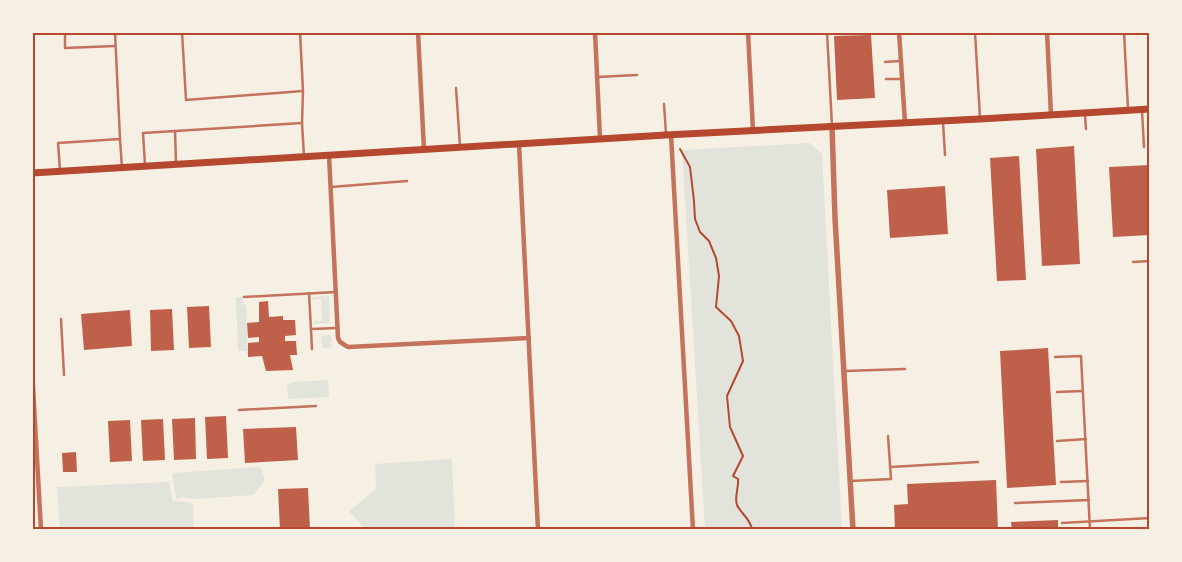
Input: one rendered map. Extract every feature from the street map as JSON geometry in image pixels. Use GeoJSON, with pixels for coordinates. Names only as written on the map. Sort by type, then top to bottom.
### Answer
{"type":"FeatureCollection","features":[{"type":"Feature","properties":{"kind":"main road"},"geometry":{"type":"LineString","coordinates":[[32,173],[1146,109]]}},
{"type":"Feature","properties":{"kind":"street"},"geometry":{"type":"LineString","coordinates":[[418,32],[424,150]]}},
{"type":"Feature","properties":{"kind":"street"},"geometry":{"type":"LineString","coordinates":[[595,32],[600,139]]}},
{"type":"Feature","properties":{"kind":"street"},"geometry":{"type":"LineString","coordinates":[[748,32],[753,131]]}},
{"type":"Feature","properties":{"kind":"street"},"geometry":{"type":"LineString","coordinates":[[899,32],[905,122]]}},
{"type":"Feature","properties":{"kind":"street"},"geometry":{"type":"LineString","coordinates":[[1047,32],[1051,115]]}},
{"type":"Feature","properties":{"kind":"street"},"geometry":{"type":"LineString","coordinates":[[832,127],[835,218],[853,530]]}},
{"type":"Feature","properties":{"kind":"street"},"geometry":{"type":"LineString","coordinates":[[669,135],[693,530]]}},
{"type":"Feature","properties":{"kind":"street"},"geometry":{"type":"LineString","coordinates":[[519,144],[538,530]]}},
{"type":"Feature","properties":{"kind":"street"},"geometry":{"type":"LineString","coordinates":[[329,155],[338,328],[340,341],[345,346],[529,338]]}},
{"type":"Feature","properties":{"kind":"street"},"geometry":{"type":"LineString","coordinates":[[32,368],[41,530]]}},
{"type":"Feature","properties":{"kind":"lane"},"geometry":{"type":"LineString","coordinates":[[65,32],[66,48],[115,46]]}},
{"type":"Feature","properties":{"kind":"lane"},"geometry":{"type":"LineString","coordinates":[[115,32],[122,168]]}},
{"type":"Feature","properties":{"kind":"lane"},"geometry":{"type":"LineString","coordinates":[[182,32],[186,100],[303,91]]}},
{"type":"Feature","properties":{"kind":"lane"},"geometry":{"type":"LineString","coordinates":[[300,32],[304,157]]}},
{"type":"Feature","properties":{"kind":"lane"},"geometry":{"type":"LineString","coordinates":[[827,32],[832,127]]}},
{"type":"Feature","properties":{"kind":"lane"},"geometry":{"type":"LineString","coordinates":[[975,32],[980,119]]}},
{"type":"Feature","properties":{"kind":"lane"},"geometry":{"type":"LineString","coordinates":[[1124,32],[1128,110]]}},
{"type":"Feature","properties":{"kind":"lane"},"geometry":{"type":"LineString","coordinates":[[885,62],[900,62]]}},
{"type":"Feature","properties":{"kind":"lane"},"geometry":{"type":"LineString","coordinates":[[597,77],[637,75]]}},
{"type":"Feature","properties":{"kind":"lane"},"geometry":{"type":"LineString","coordinates":[[886,79],[902,79]]}},
{"type":"Feature","properties":{"kind":"lane"},"geometry":{"type":"LineString","coordinates":[[456,88],[460,147]]}},
{"type":"Feature","properties":{"kind":"lane"},"geometry":{"type":"LineString","coordinates":[[664,104],[669,135]]}},
{"type":"Feature","properties":{"kind":"lane"},"geometry":{"type":"LineString","coordinates":[[1144,148],[1146,109]]}},
{"type":"Feature","properties":{"kind":"lane"},"geometry":{"type":"LineString","coordinates":[[1084,113],[1086,129]]}},
{"type":"Feature","properties":{"kind":"lane"},"geometry":{"type":"LineString","coordinates":[[943,120],[944,155]]}},
{"type":"Feature","properties":{"kind":"lane"},"geometry":{"type":"LineString","coordinates":[[145,166],[143,133],[302,123]]}},
{"type":"Feature","properties":{"kind":"lane"},"geometry":{"type":"LineString","coordinates":[[175,131],[176,164]]}},
{"type":"Feature","properties":{"kind":"lane"},"geometry":{"type":"LineString","coordinates":[[60,171],[58,143],[120,139]]}},
{"type":"Feature","properties":{"kind":"lane"},"geometry":{"type":"LineString","coordinates":[[331,186],[408,181]]}},
{"type":"Feature","properties":{"kind":"lane"},"geometry":{"type":"LineString","coordinates":[[1133,262],[1150,262]]}},
{"type":"Feature","properties":{"kind":"lane"},"geometry":{"type":"LineString","coordinates":[[244,297],[336,292]]}},
{"type":"Feature","properties":{"kind":"lane"},"geometry":{"type":"LineString","coordinates":[[309,294],[312,348]]}},
{"type":"Feature","properties":{"kind":"lane"},"geometry":{"type":"LineString","coordinates":[[61,319],[64,374]]}},
{"type":"Feature","properties":{"kind":"lane"},"geometry":{"type":"LineString","coordinates":[[311,329],[338,328]]}},
{"type":"Feature","properties":{"kind":"lane"},"geometry":{"type":"LineString","coordinates":[[1055,357],[1081,356],[1090,530]]}},
{"type":"Feature","properties":{"kind":"lane"},"geometry":{"type":"LineString","coordinates":[[844,371],[905,369]]}},
{"type":"Feature","properties":{"kind":"lane"},"geometry":{"type":"LineString","coordinates":[[1057,392],[1083,391]]}},
{"type":"Feature","properties":{"kind":"lane"},"geometry":{"type":"LineString","coordinates":[[239,410],[316,406]]}},
{"type":"Feature","properties":{"kind":"lane"},"geometry":{"type":"LineString","coordinates":[[850,481],[891,478],[888,436]]}},
{"type":"Feature","properties":{"kind":"lane"},"geometry":{"type":"LineString","coordinates":[[1057,440],[1086,439]]}},
{"type":"Feature","properties":{"kind":"lane"},"geometry":{"type":"LineString","coordinates":[[890,467],[978,462]]}},
{"type":"Feature","properties":{"kind":"lane"},"geometry":{"type":"LineString","coordinates":[[1061,482],[1088,481]]}},
{"type":"Feature","properties":{"kind":"lane"},"geometry":{"type":"LineString","coordinates":[[1015,503],[1089,500]]}},
{"type":"Feature","properties":{"kind":"lane"},"geometry":{"type":"LineString","coordinates":[[1062,522],[1150,518]]}},
{"type":"Feature","properties":{"kind":"path"},"geometry":{"type":"LineString","coordinates":[[669,135],[690,167],[694,192],[695,220],[700,232],[709,241],[716,258],[719,276],[716,307],[731,321],[739,336],[743,361],[727,396],[730,427],[743,456],[733,476],[738,480],[737,504],[751,522],[752,530]]}},
{"type":"Feature","properties":{"kind":"shaded area"},"geometry":{"type":"Polygon","coordinates":[[[810,143],[822,154],[842,529],[705,529],[682,150],[810,143]]]}},
{"type":"Feature","properties":{"kind":"shaded area"},"geometry":{"type":"Polygon","coordinates":[[[329,296],[330,323],[314,324],[314,321],[322,321],[321,299],[312,300],[312,298],[329,296]]]}},
{"type":"Feature","properties":{"kind":"shaded area"},"geometry":{"type":"Polygon","coordinates":[[[236,297],[243,297],[243,304],[246,306],[248,355],[246,351],[238,351],[236,297]]]}},
{"type":"Feature","properties":{"kind":"shaded area"},"geometry":{"type":"Polygon","coordinates":[[[331,335],[332,347],[323,349],[321,336],[331,335]]]}},
{"type":"Feature","properties":{"kind":"shaded area"},"geometry":{"type":"Polygon","coordinates":[[[328,380],[329,397],[288,399],[287,384],[291,382],[328,380]]]}},
{"type":"Feature","properties":{"kind":"shaded area"},"geometry":{"type":"Polygon","coordinates":[[[452,459],[455,529],[365,529],[349,511],[375,490],[375,464],[452,459]]]}},
{"type":"Feature","properties":{"kind":"shaded area"},"geometry":{"type":"Polygon","coordinates":[[[261,467],[265,480],[253,495],[195,499],[176,498],[172,473],[261,467]]]}},
{"type":"Feature","properties":{"kind":"shaded area"},"geometry":{"type":"Polygon","coordinates":[[[169,482],[173,501],[193,504],[194,529],[60,529],[57,487],[169,482]]]}},
{"type":"Feature","properties":{"kind":"building"},"geometry":{"type":"Polygon","coordinates":[[[871,35],[875,98],[837,100],[834,36],[871,35]]]}},
{"type":"Feature","properties":{"kind":"building"},"geometry":{"type":"Polygon","coordinates":[[[1074,146],[1080,264],[1042,266],[1036,149],[1074,146]]]}},
{"type":"Feature","properties":{"kind":"building"},"geometry":{"type":"Polygon","coordinates":[[[1019,156],[1026,280],[997,281],[990,158],[1019,156]]]}},
{"type":"Feature","properties":{"kind":"building"},"geometry":{"type":"Polygon","coordinates":[[[1150,165],[1150,235],[1113,237],[1109,167],[1150,165]]]}},
{"type":"Feature","properties":{"kind":"building"},"geometry":{"type":"Polygon","coordinates":[[[945,186],[948,234],[890,238],[887,190],[945,186]]]}},
{"type":"Feature","properties":{"kind":"building"},"geometry":{"type":"Polygon","coordinates":[[[268,301],[269,317],[283,316],[283,320],[295,320],[296,335],[285,336],[285,341],[296,341],[297,355],[290,355],[293,370],[266,371],[262,356],[248,357],[248,343],[259,342],[259,337],[248,338],[247,323],[259,322],[259,302],[268,301]]]}},
{"type":"Feature","properties":{"kind":"building"},"geometry":{"type":"Polygon","coordinates":[[[209,306],[211,347],[189,348],[187,307],[209,306]]]}},
{"type":"Feature","properties":{"kind":"building"},"geometry":{"type":"Polygon","coordinates":[[[172,309],[174,350],[151,351],[150,310],[172,309]]]}},
{"type":"Feature","properties":{"kind":"building"},"geometry":{"type":"Polygon","coordinates":[[[130,310],[132,346],[84,350],[81,314],[130,310]]]}},
{"type":"Feature","properties":{"kind":"building"},"geometry":{"type":"Polygon","coordinates":[[[1048,348],[1056,485],[1007,488],[1000,351],[1048,348]]]}},
{"type":"Feature","properties":{"kind":"building"},"geometry":{"type":"Polygon","coordinates":[[[226,416],[228,458],[207,459],[205,417],[226,416]]]}},
{"type":"Feature","properties":{"kind":"building"},"geometry":{"type":"Polygon","coordinates":[[[195,418],[196,459],[174,460],[172,419],[195,418]]]}},
{"type":"Feature","properties":{"kind":"building"},"geometry":{"type":"Polygon","coordinates":[[[163,419],[165,460],[143,461],[141,420],[163,419]]]}},
{"type":"Feature","properties":{"kind":"building"},"geometry":{"type":"Polygon","coordinates":[[[130,420],[132,461],[110,462],[108,421],[130,420]]]}},
{"type":"Feature","properties":{"kind":"building"},"geometry":{"type":"Polygon","coordinates":[[[296,427],[298,460],[245,463],[243,429],[296,427]]]}},
{"type":"Feature","properties":{"kind":"building"},"geometry":{"type":"Polygon","coordinates":[[[76,452],[77,472],[63,472],[62,453],[76,452]]]}},
{"type":"Feature","properties":{"kind":"building"},"geometry":{"type":"Polygon","coordinates":[[[996,480],[998,530],[895,530],[894,505],[908,504],[907,484],[996,480]]]}},
{"type":"Feature","properties":{"kind":"building"},"geometry":{"type":"Polygon","coordinates":[[[308,488],[310,530],[280,530],[278,489],[308,488]]]}},
{"type":"Feature","properties":{"kind":"building"},"geometry":{"type":"Polygon","coordinates":[[[1058,520],[1058,530],[1012,530],[1011,522],[1058,520]]]}},
{"type":"Feature","properties":{"kind":"building"},"geometry":{"type":"Polygon","coordinates":[[[254,527],[254,530],[234,530],[234,528],[254,527]]]}}]}
